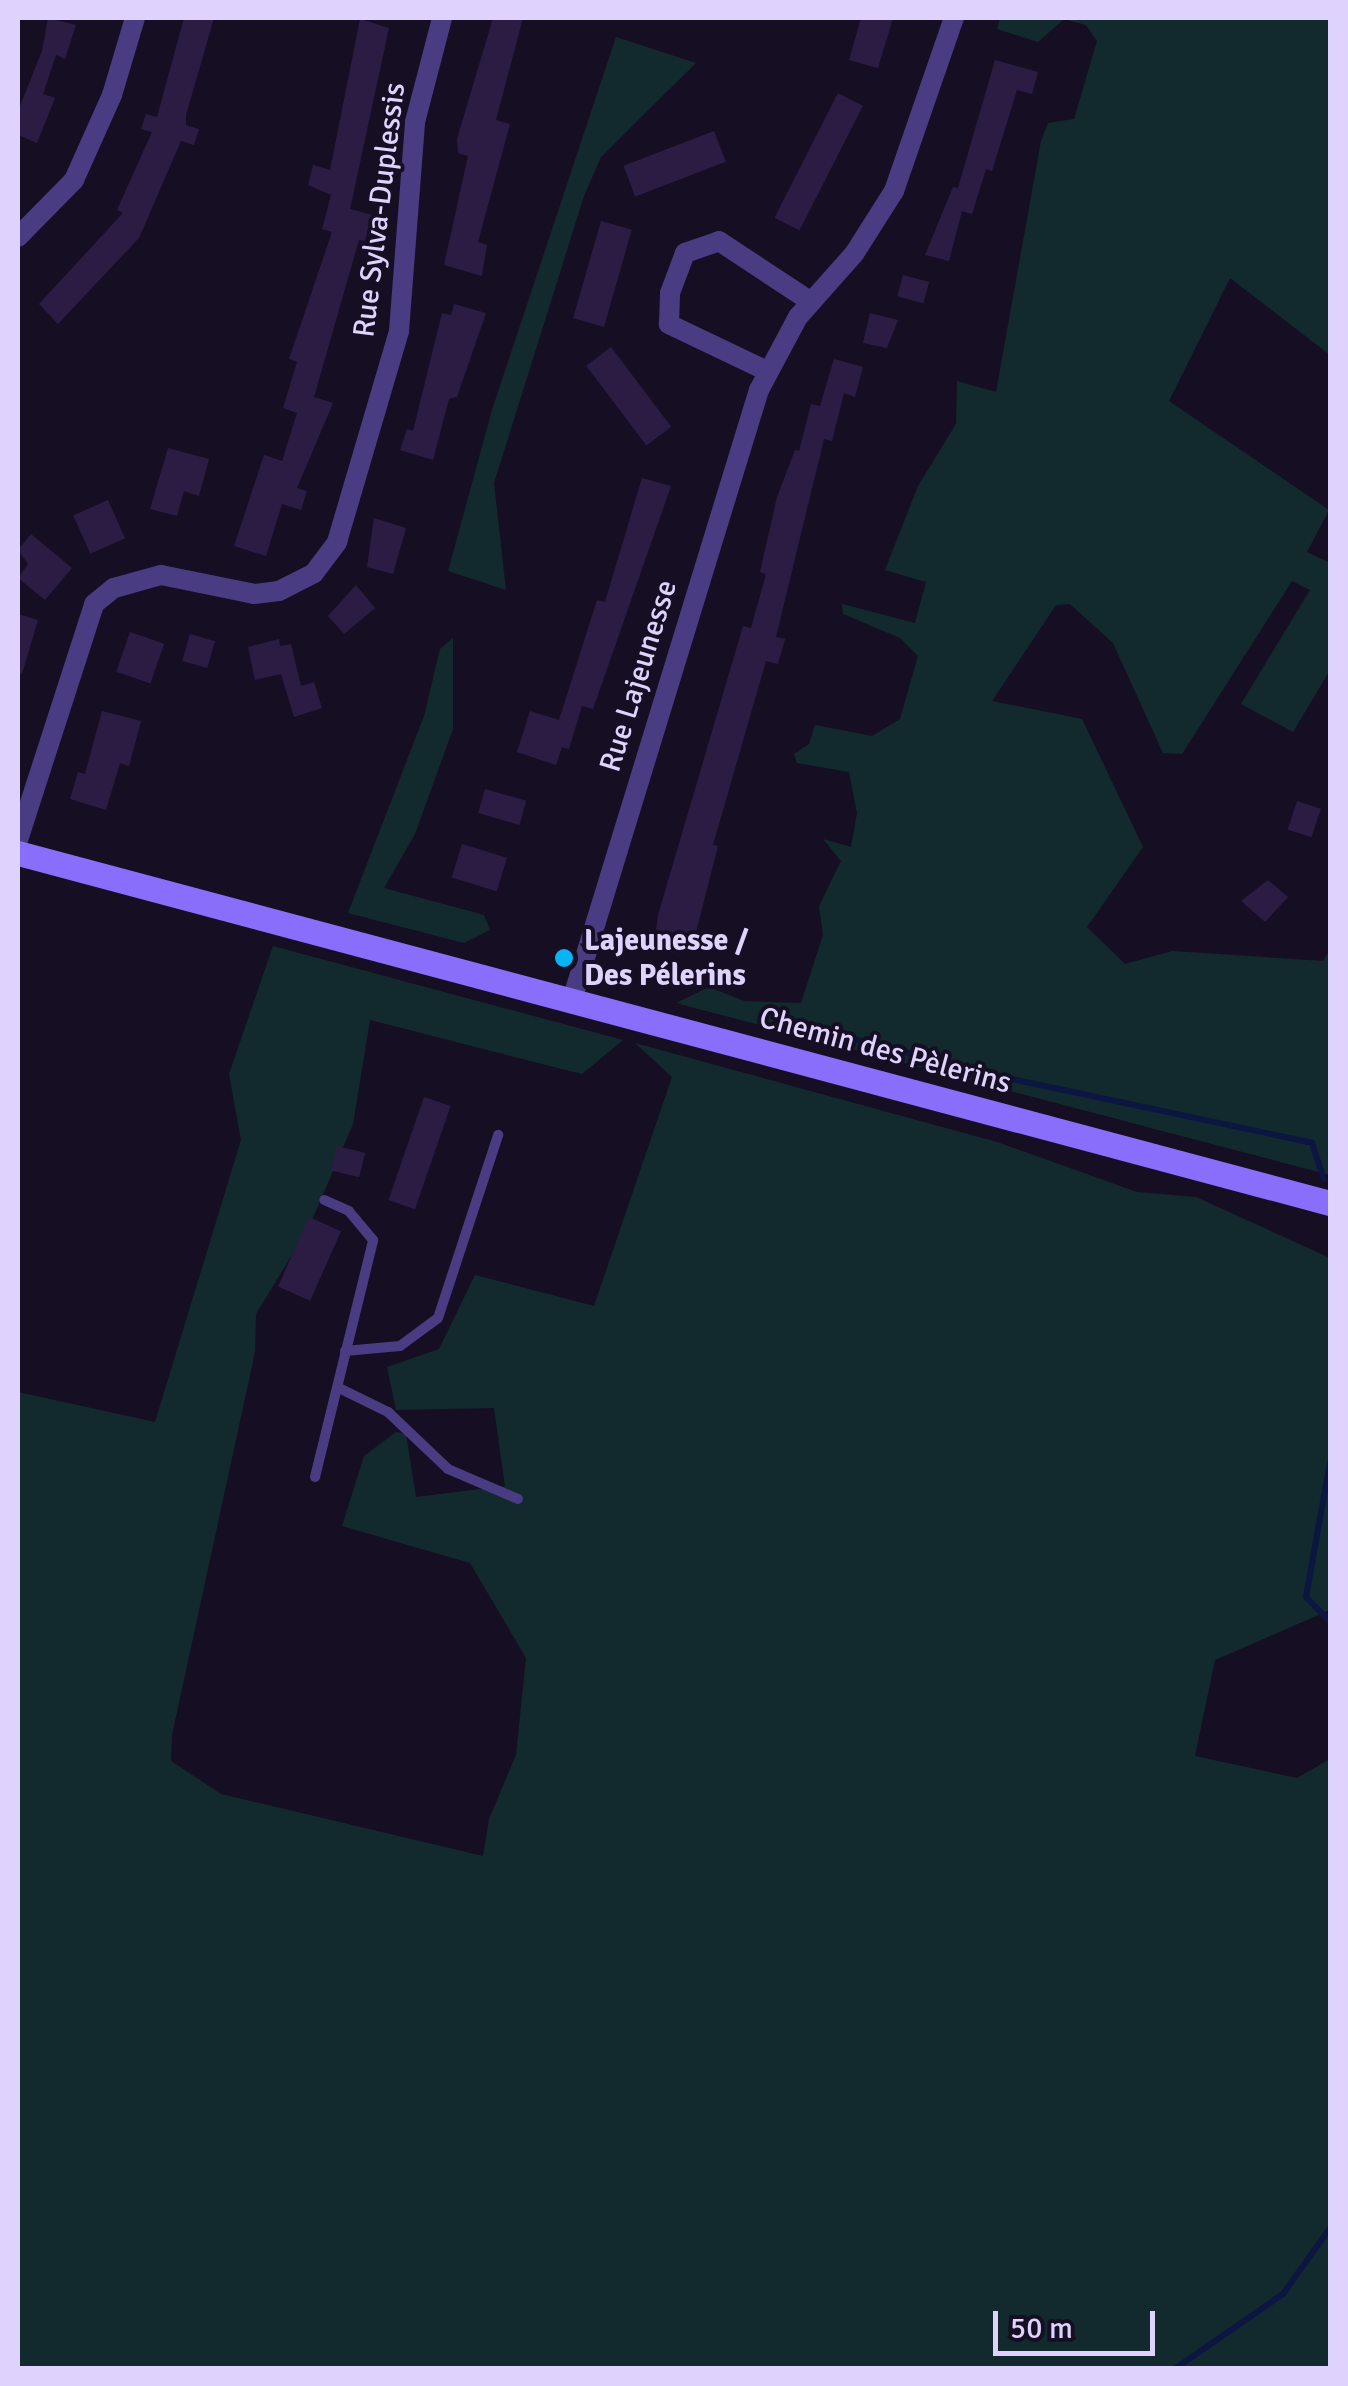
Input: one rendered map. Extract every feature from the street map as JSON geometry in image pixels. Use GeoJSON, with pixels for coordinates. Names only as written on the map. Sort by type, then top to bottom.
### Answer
{"type":"FeatureCollection","features":[{"type":"Feature","properties":{"kind":"street"},"geometry":{"type":"LineString","coordinates":[[18,237],[74,180],[106,110],[135,18]]}},
{"type":"Feature","properties":{"kind":"street","name":"Rue Sylva-Duplessis"},"geometry":{"type":"LineString","coordinates":[[18,840],[94,604],[114,588],[161,575],[254,594],[279,592],[314,572],[337,542],[399,332],[415,122],[442,18]]}},
{"type":"Feature","properties":{"kind":"street","name":"Rue Lajeunesse"},"geometry":{"type":"LineString","coordinates":[[572,1000],[766,371],[811,302],[854,254],[894,191],[954,18]]}},
{"type":"Feature","properties":{"kind":"street"},"geometry":{"type":"LineString","coordinates":[[766,371],[669,324],[670,293],[684,253],[719,241],[811,302]]}},
{"type":"Feature","properties":{"kind":"street","name":"Chemin des Pèlerins"},"geometry":{"type":"LineString","coordinates":[[18,853],[1330,1203]]}},
{"type":"Feature","properties":{"kind":"lane"},"geometry":{"type":"LineString","coordinates":[[345,1351],[400,1346],[438,1318],[498,1135]]}},
{"type":"Feature","properties":{"kind":"lane"},"geometry":{"type":"LineString","coordinates":[[315,1477],[373,1240],[348,1212],[324,1200]]}},
{"type":"Feature","properties":{"kind":"lane"},"geometry":{"type":"LineString","coordinates":[[339,1388],[388,1412],[448,1468],[518,1498]]}},
{"type":"Feature","properties":{"kind":"green space"},"geometry":{"type":"Polygon","coordinates":[[[1000,18],[1330,18],[1330,355],[1230,278],[1169,401],[1329,510],[1307,552],[1330,563],[1330,670],[1293,732],[1241,704],[1310,590],[1292,581],[1182,754],[1163,753],[1113,643],[1070,604],[1056,605],[992,701],[1082,719],[1143,847],[1087,927],[1125,964],[1172,951],[1323,961],[1330,950],[1330,1175],[676,1003],[709,987],[744,1001],[801,1003],[823,935],[819,906],[841,861],[823,839],[851,847],[857,813],[849,772],[797,763],[794,754],[809,744],[815,725],[872,736],[900,719],[918,656],[900,638],[843,614],[842,604],[915,623],[926,582],[885,570],[918,486],[956,424],[957,381],[996,392],[1041,141],[1048,123],[1074,119],[1097,41],[1086,25],[1064,19],[1038,42],[997,29],[1000,18]]]}},
{"type":"Feature","properties":{"kind":"green space"},"geometry":{"type":"Polygon","coordinates":[[[616,37],[696,63],[601,157],[584,196],[494,483],[506,590],[448,571],[492,410],[616,37]]]}},
{"type":"Feature","properties":{"kind":"green space"},"geometry":{"type":"Polygon","coordinates":[[[453,638],[453,729],[415,834],[384,888],[484,915],[490,930],[464,943],[348,913],[424,716],[440,649],[453,638]]]}},
{"type":"Feature","properties":{"kind":"green space"},"geometry":{"type":"Polygon","coordinates":[[[273,946],[623,1040],[582,1074],[370,1020],[353,1124],[309,1227],[256,1314],[255,1352],[172,1735],[171,1761],[221,1794],[483,1856],[489,1819],[516,1755],[526,1658],[470,1563],[342,1526],[364,1456],[396,1432],[406,1434],[416,1497],[505,1486],[494,1408],[396,1410],[387,1367],[439,1349],[475,1275],[594,1306],[672,1077],[635,1043],[997,1142],[1137,1192],[1196,1197],[1330,1258],[1330,1610],[1215,1660],[1195,1756],[1297,1778],[1330,1759],[1330,2368],[18,2368],[18,1392],[155,1422],[241,1140],[229,1074],[273,946]]]}},
{"type":"Feature","properties":{"kind":"building"},"geometry":{"type":"Polygon","coordinates":[[[48,18],[76,25],[65,59],[56,55],[43,94],[55,98],[37,143],[18,135],[18,111],[42,51],[48,18]]]}},
{"type":"Feature","properties":{"kind":"building"},"geometry":{"type":"Polygon","coordinates":[[[184,18],[214,18],[186,115],[186,125],[199,129],[194,145],[181,141],[139,238],[58,324],[39,304],[123,213],[117,210],[152,132],[141,129],[146,114],[157,117],[184,18]]]}},
{"type":"Feature","properties":{"kind":"building"},"geometry":{"type":"Polygon","coordinates":[[[493,18],[523,18],[496,120],[510,124],[478,242],[487,245],[482,276],[444,265],[468,156],[458,153],[457,139],[493,18]]]}},
{"type":"Feature","properties":{"kind":"building"},"geometry":{"type":"Polygon","coordinates":[[[861,18],[893,18],[878,68],[849,60],[861,18]]]}},
{"type":"Feature","properties":{"kind":"building"},"geometry":{"type":"Polygon","coordinates":[[[360,19],[389,28],[350,209],[372,215],[365,241],[359,240],[314,397],[333,403],[297,488],[307,491],[301,510],[282,504],[266,556],[234,546],[264,455],[282,461],[297,413],[283,408],[297,362],[289,359],[332,232],[322,229],[331,195],[308,185],[313,165],[330,170],[360,19]]]}},
{"type":"Feature","properties":{"kind":"building"},"geometry":{"type":"Polygon","coordinates":[[[995,60],[1038,72],[1032,94],[1017,90],[992,171],[986,169],[972,214],[962,211],[949,261],[925,255],[953,187],[958,188],[995,60]]]}},
{"type":"Feature","properties":{"kind":"building"},"geometry":{"type":"Polygon","coordinates":[[[838,93],[863,106],[799,230],[774,218],[838,93]]]}},
{"type":"Feature","properties":{"kind":"building"},"geometry":{"type":"Polygon","coordinates":[[[714,131],[726,162],[635,197],[623,166],[714,131]]]}},
{"type":"Feature","properties":{"kind":"building"},"geometry":{"type":"Polygon","coordinates":[[[601,221],[632,230],[604,327],[573,318],[601,221]]]}},
{"type":"Feature","properties":{"kind":"building"},"geometry":{"type":"Polygon","coordinates":[[[903,275],[929,282],[923,303],[897,296],[903,275]]]}},
{"type":"Feature","properties":{"kind":"building"},"geometry":{"type":"Polygon","coordinates":[[[454,304],[486,313],[457,397],[449,399],[433,460],[400,450],[407,429],[413,431],[442,313],[451,315],[454,304]]]}},
{"type":"Feature","properties":{"kind":"building"},"geometry":{"type":"Polygon","coordinates":[[[870,313],[898,320],[887,348],[863,343],[870,313]]]}},
{"type":"Feature","properties":{"kind":"building"},"geometry":{"type":"Polygon","coordinates":[[[611,347],[671,427],[646,446],[586,366],[611,347]]]}},
{"type":"Feature","properties":{"kind":"building"},"geometry":{"type":"Polygon","coordinates":[[[834,359],[863,367],[855,397],[844,393],[832,441],[824,439],[776,637],[785,639],[778,664],[766,661],[713,845],[718,846],[694,940],[682,937],[677,954],[654,947],[658,915],[743,626],[751,628],[766,574],[760,572],[777,497],[795,450],[799,451],[811,404],[820,406],[834,359]]]}},
{"type":"Feature","properties":{"kind":"building"},"geometry":{"type":"Polygon","coordinates":[[[168,448],[209,459],[199,496],[184,491],[177,516],[150,509],[168,448]]]}},
{"type":"Feature","properties":{"kind":"building"},"geometry":{"type":"Polygon","coordinates":[[[642,478],[671,486],[593,709],[582,706],[569,749],[562,747],[556,765],[517,752],[530,711],[559,720],[597,600],[605,602],[642,478]]]}},
{"type":"Feature","properties":{"kind":"building"},"geometry":{"type":"Polygon","coordinates":[[[108,500],[125,538],[90,554],[73,515],[108,500]]]}},
{"type":"Feature","properties":{"kind":"building"},"geometry":{"type":"Polygon","coordinates":[[[374,518],[406,528],[393,574],[367,567],[374,518]]]}},
{"type":"Feature","properties":{"kind":"building"},"geometry":{"type":"Polygon","coordinates":[[[31,534],[72,568],[45,600],[18,578],[28,564],[18,550],[31,534]]]}},
{"type":"Feature","properties":{"kind":"building"},"geometry":{"type":"Polygon","coordinates":[[[356,585],[375,608],[344,634],[328,616],[356,585]]]}},
{"type":"Feature","properties":{"kind":"building"},"geometry":{"type":"Polygon","coordinates":[[[18,614],[38,620],[22,674],[18,674],[18,614]]]}},
{"type":"Feature","properties":{"kind":"building"},"geometry":{"type":"Polygon","coordinates":[[[130,632],[164,644],[150,683],[116,672],[130,632]]]}},
{"type":"Feature","properties":{"kind":"building"},"geometry":{"type":"Polygon","coordinates":[[[190,634],[215,641],[207,668],[182,661],[190,634]]]}},
{"type":"Feature","properties":{"kind":"building"},"geometry":{"type":"Polygon","coordinates":[[[279,639],[280,646],[291,644],[301,686],[314,682],[322,708],[294,717],[281,674],[255,680],[248,647],[279,639]]]}},
{"type":"Feature","properties":{"kind":"building"},"geometry":{"type":"Polygon","coordinates":[[[102,711],[141,721],[129,766],[120,763],[106,810],[70,799],[78,772],[85,774],[102,711]]]}},
{"type":"Feature","properties":{"kind":"building"},"geometry":{"type":"Polygon","coordinates":[[[485,789],[526,801],[519,825],[478,813],[485,789]]]}},
{"type":"Feature","properties":{"kind":"building"},"geometry":{"type":"Polygon","coordinates":[[[1297,801],[1321,809],[1312,837],[1288,830],[1297,801]]]}},
{"type":"Feature","properties":{"kind":"building"},"geometry":{"type":"Polygon","coordinates":[[[462,844],[507,858],[497,891],[452,877],[462,844]]]}},
{"type":"Feature","properties":{"kind":"building"},"geometry":{"type":"Polygon","coordinates":[[[1268,880],[1288,897],[1265,922],[1241,901],[1268,880]]]}},
{"type":"Feature","properties":{"kind":"building"},"geometry":{"type":"Polygon","coordinates":[[[424,1097],[450,1106],[415,1209],[389,1200],[424,1097]]]}},
{"type":"Feature","properties":{"kind":"building"},"geometry":{"type":"Polygon","coordinates":[[[337,1146],[365,1153],[359,1177],[331,1170],[337,1146]]]}},
{"type":"Feature","properties":{"kind":"building"},"geometry":{"type":"Polygon","coordinates":[[[309,1217],[341,1231],[310,1301],[278,1286],[309,1217]]]}},
{"type":"Feature","properties":{"kind":"waterway"},"geometry":{"type":"LineString","coordinates":[[826,1032],[971,1069]]}},
{"type":"Feature","properties":{"kind":"waterway"},"geometry":{"type":"LineString","coordinates":[[998,1076],[1312,1143],[1324,1179]]}},
{"type":"Feature","properties":{"kind":"waterway"},"geometry":{"type":"LineString","coordinates":[[1330,1462],[1306,1597],[1330,1622]]}},
{"type":"Feature","properties":{"kind":"waterway"},"geometry":{"type":"LineString","coordinates":[[1176,2368],[1283,2294],[1330,2228]]}},
{"type":"Feature","properties":{"kind":"place","name":"Lajeunesse / Des Pélerins"},"geometry":{"type":"Point","coordinates":[564,958]}}]}
